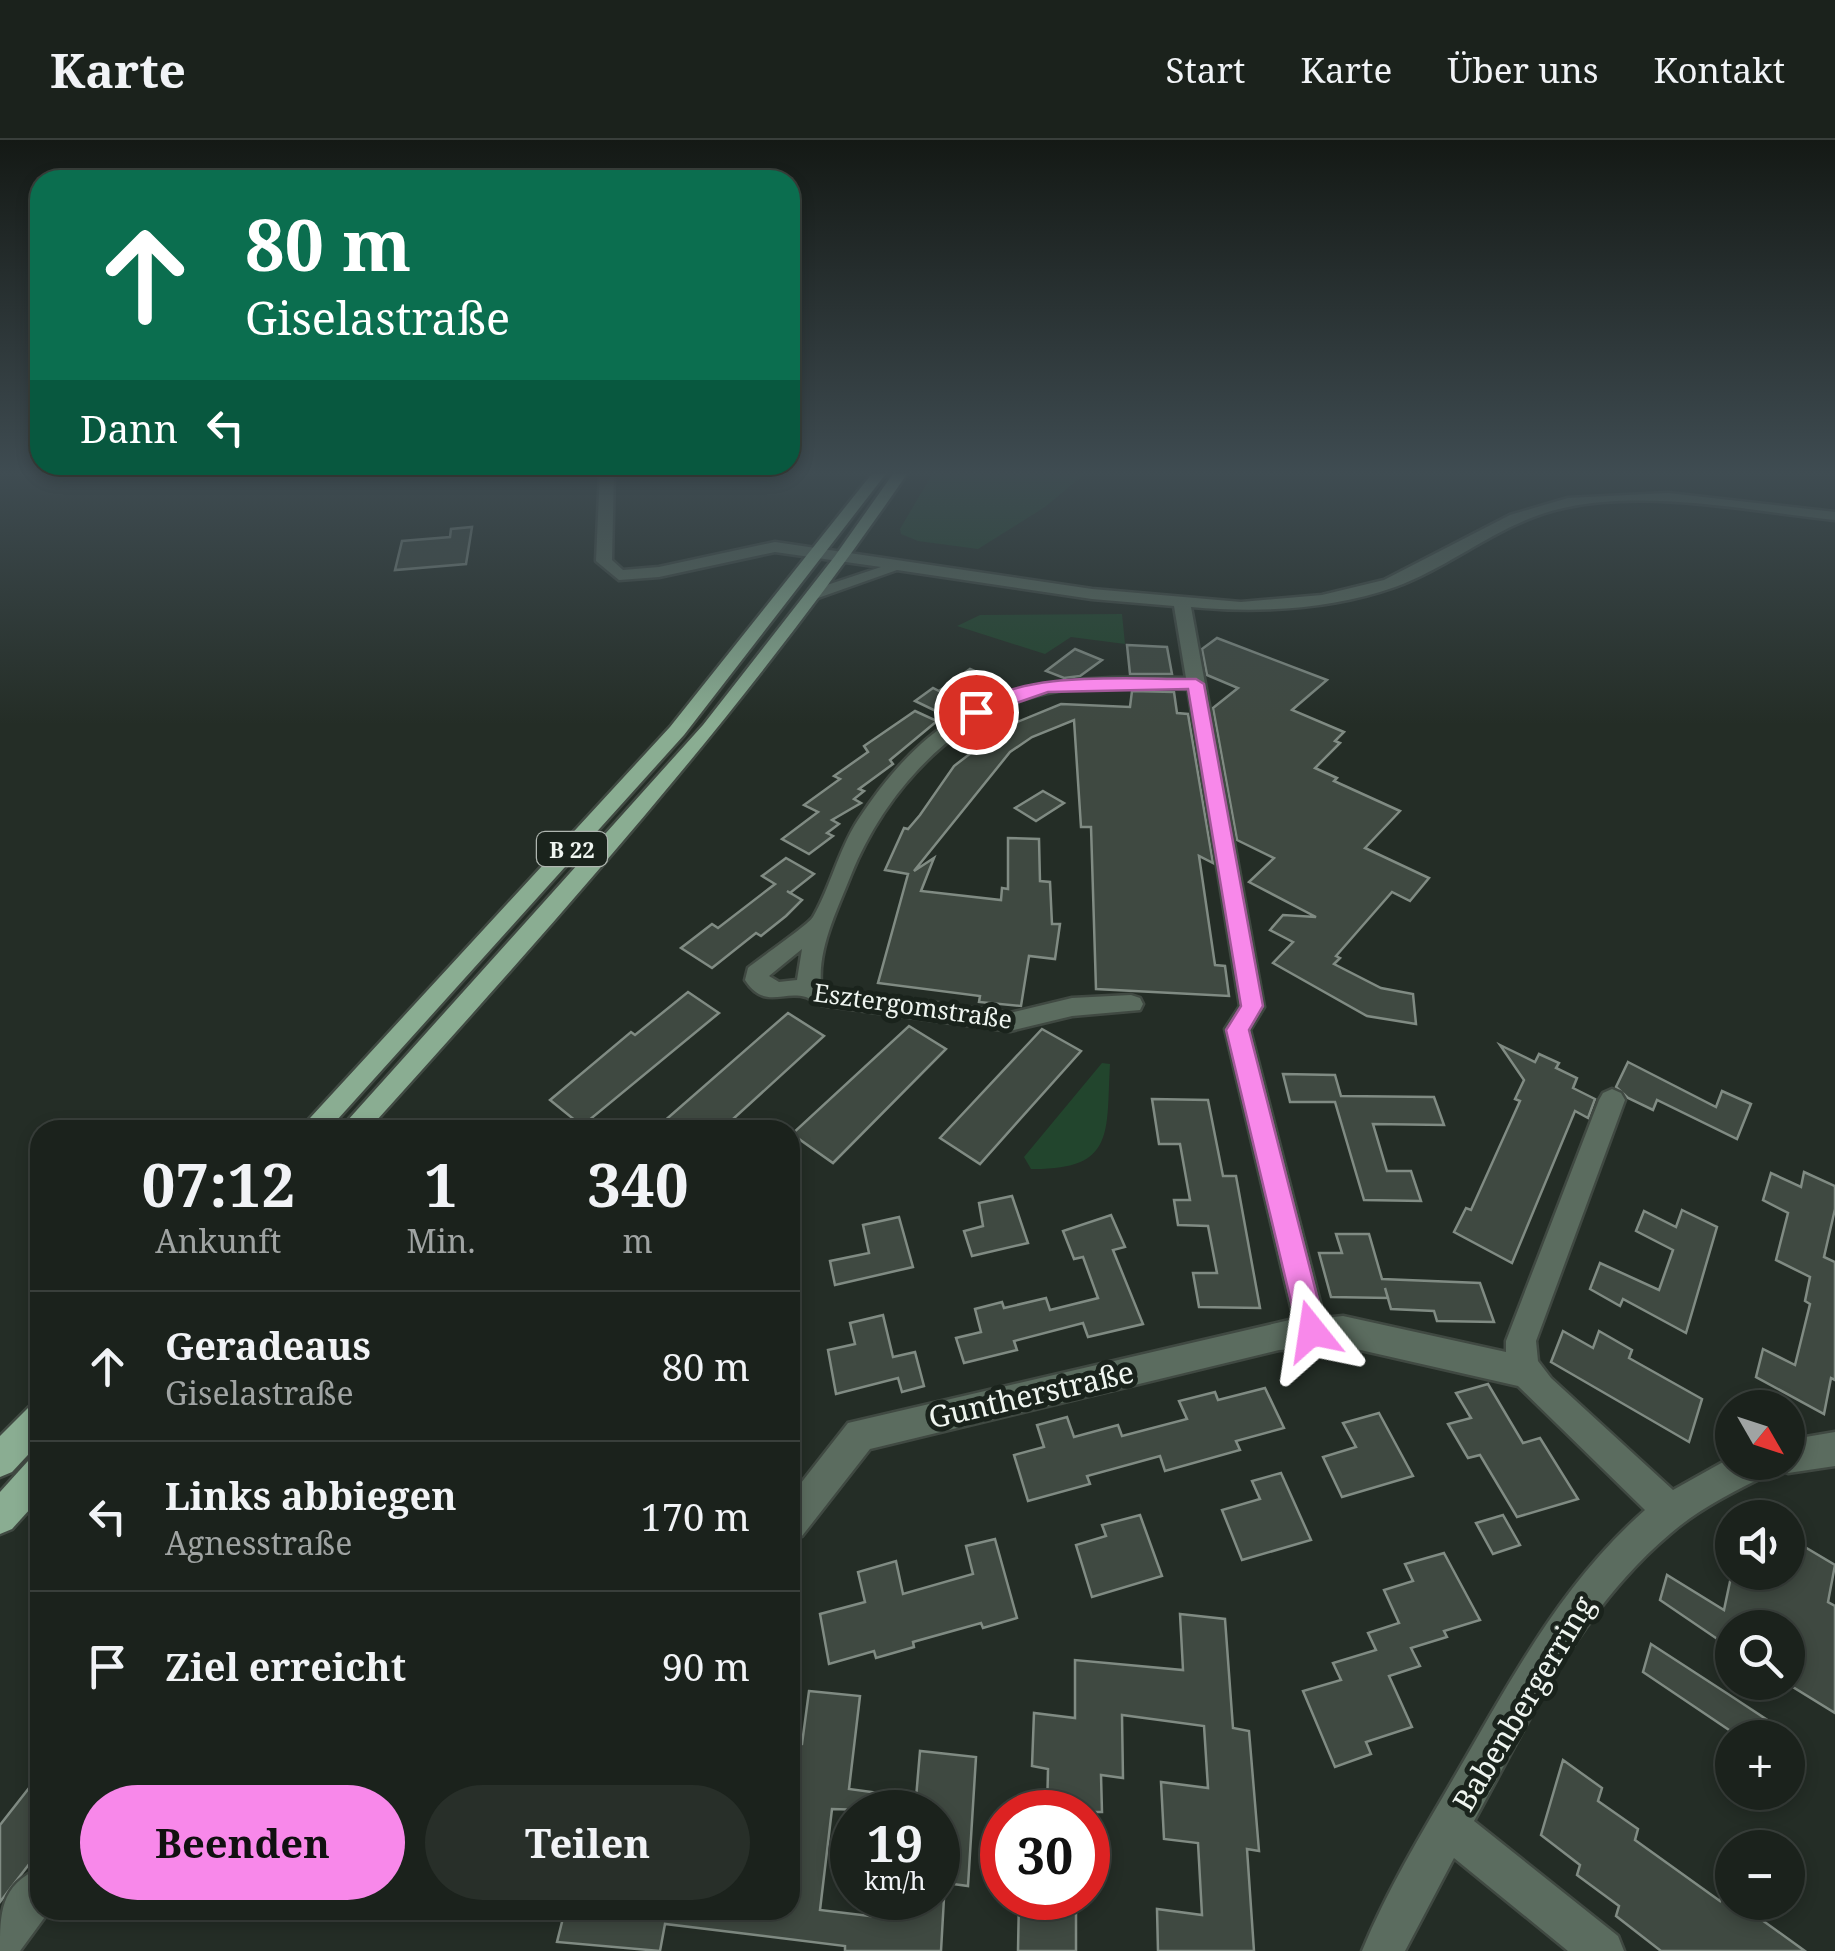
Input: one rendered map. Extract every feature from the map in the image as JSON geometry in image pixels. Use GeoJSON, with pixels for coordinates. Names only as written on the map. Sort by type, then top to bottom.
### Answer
{"type":"FeatureCollection","features":[{"type":"Feature","properties":{"kind":"main road","name":"B 22"},"geometry":{"type":"LineString","coordinates":[[321,1120],[677,731],[818,556]]}},
{"type":"Feature","properties":{"kind":"main road","name":"B 22"},"geometry":{"type":"LineString","coordinates":[[361,1120],[703,737],[847,556]]}},
{"type":"Feature","properties":{"kind":"main road"},"geometry":{"type":"LineString","coordinates":[[0,1460],[30,1428]]}},
{"type":"Feature","properties":{"kind":"main road"},"geometry":{"type":"LineString","coordinates":[[0,1517],[30,1484]]}},
{"type":"Feature","properties":{"kind":"street"},"geometry":{"type":"LineString","coordinates":[[604,556],[604,561],[619,575],[682,568],[729,556]]}},
{"type":"Feature","properties":{"kind":"street"},"geometry":{"type":"LineString","coordinates":[[821,556],[1120,597],[1241,607],[1350,595],[1420,570],[1446,556]]}},
{"type":"Feature","properties":{"kind":"street"},"geometry":{"type":"LineString","coordinates":[[818,594],[865,576],[904,567]]}},
{"type":"Feature","properties":{"kind":"street"},"geometry":{"type":"LineString","coordinates":[[1182,604],[1252,1006],[1237,1030],[1312,1331]]}},
{"type":"Feature","properties":{"kind":"street"},"geometry":{"type":"LineString","coordinates":[[810,988],[807,979],[836,883],[874,813],[930,746],[961,722],[1003,699],[1047,687],[1196,684]]}},
{"type":"Feature","properties":{"kind":"street","name":"Esztergomstraße"},"geometry":{"type":"LineString","coordinates":[[822,925],[806,933],[756,974],[758,980],[774,991],[810,988],[821,996],[1010,1022],[1072,1008],[1130,1004]]}},
{"type":"Feature","properties":{"kind":"street"},"geometry":{"type":"LineString","coordinates":[[1612,1100],[1521,1341],[1526,1372],[1668,1510]]}},
{"type":"Feature","properties":{"kind":"street","name":"Guntherstraße"},"geometry":{"type":"LineString","coordinates":[[800,1511],[860,1435],[1279,1334],[1342,1330],[1526,1372]]}},
{"type":"Feature","properties":{"kind":"street"},"geometry":{"type":"LineString","coordinates":[[1805,1454],[1835,1450]]}},
{"type":"Feature","properties":{"kind":"street","name":"Babenbergerring"},"geometry":{"type":"LineString","coordinates":[[1383,1951],[1564,1624],[1594,1584],[1668,1510],[1718,1480]]}},
{"type":"Feature","properties":{"kind":"street"},"geometry":{"type":"LineString","coordinates":[[1449,1826],[1494,1867],[1603,1951]]}},
{"type":"Feature","properties":{"kind":"street"},"geometry":{"type":"LineString","coordinates":[[0,1942],[30,1902]]}},
{"type":"Feature","properties":{"kind":"green space"},"geometry":{"type":"Polygon","coordinates":[[[1122,614],[1125,644],[1071,637],[1045,654],[957,626],[980,615],[1122,614]]]}},
{"type":"Feature","properties":{"kind":"green space"},"geometry":{"type":"Polygon","coordinates":[[[1102,1063],[1110,1064],[1106,1128],[1101,1143],[1079,1163],[1031,1169],[1024,1157],[1102,1063]]]}},
{"type":"Feature","properties":{"kind":"building"},"geometry":{"type":"Polygon","coordinates":[[[398,556],[467,556],[466,564],[395,570],[398,556]]]}},
{"type":"Feature","properties":{"kind":"building"},"geometry":{"type":"Polygon","coordinates":[[[1217,638],[1327,680],[1292,710],[1344,732],[1335,741],[1340,743],[1315,768],[1337,778],[1334,781],[1400,811],[1365,848],[1429,878],[1410,901],[1392,892],[1336,956],[1340,958],[1334,964],[1381,988],[1413,994],[1416,1024],[1367,1016],[1273,963],[1293,942],[1270,930],[1283,915],[1316,917],[1249,882],[1274,858],[1237,840],[1213,708],[1238,688],[1207,675],[1202,649],[1217,638]]]}},
{"type":"Feature","properties":{"kind":"building"},"geometry":{"type":"Polygon","coordinates":[[[1127,645],[1167,647],[1172,674],[1130,674],[1127,645]]]}},
{"type":"Feature","properties":{"kind":"building"},"geometry":{"type":"Polygon","coordinates":[[[1075,649],[1102,660],[1080,676],[1064,678],[1046,671],[1075,649]]]}},
{"type":"Feature","properties":{"kind":"building"},"geometry":{"type":"Polygon","coordinates":[[[970,669],[1000,682],[982,695],[973,692],[942,714],[915,701],[933,688],[939,691],[970,669]]]}},
{"type":"Feature","properties":{"kind":"building"},"geometry":{"type":"Polygon","coordinates":[[[1132,691],[1174,692],[1177,713],[1188,714],[1213,863],[1199,856],[1215,965],[1225,966],[1229,996],[1096,989],[1091,827],[1081,827],[1074,720],[1032,737],[1010,752],[914,871],[934,858],[921,891],[1001,900],[1002,888],[1008,889],[1008,838],[1039,839],[1040,881],[1050,882],[1052,924],[1060,924],[1055,959],[1029,956],[1021,1006],[979,1002],[980,996],[878,983],[908,874],[885,870],[904,828],[908,829],[920,815],[954,766],[1005,727],[1061,704],[1130,707],[1132,691]]]}},
{"type":"Feature","properties":{"kind":"building"},"geometry":{"type":"Polygon","coordinates":[[[915,711],[937,721],[890,760],[893,764],[859,789],[864,791],[854,799],[861,803],[832,820],[839,824],[827,833],[833,836],[809,854],[782,839],[818,812],[804,805],[840,779],[834,776],[868,752],[864,746],[915,711]]]}},
{"type":"Feature","properties":{"kind":"building"},"geometry":{"type":"Polygon","coordinates":[[[1043,791],[1064,803],[1036,821],[1015,808],[1043,791]]]}},
{"type":"Feature","properties":{"kind":"building"},"geometry":{"type":"Polygon","coordinates":[[[786,858],[814,874],[790,893],[802,900],[786,916],[761,936],[756,933],[712,968],[681,948],[712,924],[718,928],[775,884],[762,876],[786,858]]]}},
{"type":"Feature","properties":{"kind":"building"},"geometry":{"type":"Polygon","coordinates":[[[688,992],[719,1013],[589,1120],[575,1120],[550,1100],[631,1032],[635,1035],[688,992]]]}},
{"type":"Feature","properties":{"kind":"building"},"geometry":{"type":"Polygon","coordinates":[[[788,1013],[824,1036],[732,1120],[665,1120],[788,1013]]]}},
{"type":"Feature","properties":{"kind":"building"},"geometry":{"type":"Polygon","coordinates":[[[909,1026],[946,1049],[833,1163],[800,1140],[800,1127],[909,1026]]]}},
{"type":"Feature","properties":{"kind":"building"},"geometry":{"type":"Polygon","coordinates":[[[1042,1029],[1081,1051],[980,1164],[940,1138],[1042,1029]]]}},
{"type":"Feature","properties":{"kind":"building"},"geometry":{"type":"Polygon","coordinates":[[[1500,1045],[1535,1062],[1539,1054],[1559,1063],[1556,1068],[1577,1078],[1573,1088],[1595,1099],[1588,1118],[1575,1111],[1512,1263],[1454,1232],[1466,1208],[1471,1210],[1520,1101],[1515,1099],[1524,1080],[1500,1045]]]}},
{"type":"Feature","properties":{"kind":"building"},"geometry":{"type":"Polygon","coordinates":[[[1628,1062],[1716,1107],[1722,1091],[1751,1104],[1737,1139],[1657,1100],[1653,1110],[1628,1098],[1616,1087],[1628,1062]]]}},
{"type":"Feature","properties":{"kind":"building"},"geometry":{"type":"Polygon","coordinates":[[[1283,1074],[1335,1075],[1341,1096],[1434,1097],[1444,1125],[1373,1124],[1387,1171],[1411,1171],[1421,1201],[1364,1200],[1335,1102],[1290,1102],[1283,1074]]]}},
{"type":"Feature","properties":{"kind":"building"},"geometry":{"type":"Polygon","coordinates":[[[1152,1099],[1208,1100],[1223,1176],[1236,1176],[1260,1308],[1199,1307],[1193,1273],[1217,1273],[1208,1226],[1178,1225],[1174,1200],[1190,1200],[1180,1144],[1159,1144],[1152,1099]]]}},
{"type":"Feature","properties":{"kind":"building"},"geometry":{"type":"Polygon","coordinates":[[[1804,1172],[1835,1186],[1835,1209],[1824,1257],[1835,1262],[1835,1380],[1831,1378],[1824,1414],[1805,1404],[1805,1390],[1780,1390],[1756,1377],[1763,1349],[1795,1365],[1810,1304],[1805,1301],[1810,1277],[1776,1260],[1788,1213],[1763,1200],[1771,1173],[1801,1187],[1804,1172]]]}},
{"type":"Feature","properties":{"kind":"building"},"geometry":{"type":"Polygon","coordinates":[[[1012,1196],[1028,1243],[972,1256],[964,1231],[983,1226],[979,1203],[1012,1196]]]}},
{"type":"Feature","properties":{"kind":"building"},"geometry":{"type":"Polygon","coordinates":[[[1682,1210],[1717,1227],[1686,1333],[1623,1299],[1620,1306],[1590,1289],[1600,1263],[1659,1290],[1673,1250],[1636,1231],[1644,1211],[1676,1227],[1682,1210]]]}},
{"type":"Feature","properties":{"kind":"building"},"geometry":{"type":"Polygon","coordinates":[[[1111,1215],[1125,1247],[1113,1250],[1143,1324],[1088,1337],[1083,1323],[1014,1341],[1017,1350],[964,1363],[956,1338],[981,1332],[975,1309],[1002,1302],[1004,1308],[1046,1298],[1050,1310],[1098,1298],[1083,1257],[1074,1259],[1063,1231],[1111,1215]]]}},
{"type":"Feature","properties":{"kind":"building"},"geometry":{"type":"Polygon","coordinates":[[[899,1217],[913,1267],[835,1285],[830,1261],[869,1253],[863,1225],[899,1217]]]}},
{"type":"Feature","properties":{"kind":"building"},"geometry":{"type":"Polygon","coordinates":[[[1336,1234],[1369,1234],[1382,1279],[1480,1283],[1494,1322],[1437,1321],[1434,1311],[1391,1309],[1388,1298],[1331,1297],[1319,1253],[1342,1253],[1336,1234]]]}},
{"type":"Feature","properties":{"kind":"building"},"geometry":{"type":"Polygon","coordinates":[[[883,1315],[893,1357],[915,1352],[924,1386],[902,1392],[898,1378],[836,1394],[828,1350],[855,1344],[850,1323],[883,1315]]]}},
{"type":"Feature","properties":{"kind":"building"},"geometry":{"type":"Polygon","coordinates":[[[1563,1331],[1593,1348],[1599,1331],[1632,1350],[1629,1358],[1702,1399],[1689,1442],[1551,1362],[1563,1331]]]}},
{"type":"Feature","properties":{"kind":"building"},"geometry":{"type":"Polygon","coordinates":[[[1488,1384],[1523,1443],[1540,1438],[1578,1499],[1517,1517],[1480,1455],[1468,1458],[1448,1424],[1471,1418],[1456,1393],[1488,1384]]]}},
{"type":"Feature","properties":{"kind":"building"},"geometry":{"type":"Polygon","coordinates":[[[1265,1388],[1284,1428],[1236,1441],[1240,1450],[1165,1471],[1160,1456],[1087,1476],[1090,1484],[1028,1501],[1014,1455],[1044,1447],[1037,1425],[1067,1417],[1074,1437],[1118,1425],[1122,1436],[1187,1419],[1179,1401],[1215,1392],[1218,1400],[1265,1388]]]}},
{"type":"Feature","properties":{"kind":"building"},"geometry":{"type":"Polygon","coordinates":[[[1379,1413],[1413,1476],[1342,1497],[1323,1457],[1356,1447],[1343,1423],[1379,1413]]]}},
{"type":"Feature","properties":{"kind":"building"},"geometry":{"type":"Polygon","coordinates":[[[1281,1473],[1311,1540],[1242,1560],[1222,1510],[1260,1499],[1252,1481],[1281,1473]]]}},
{"type":"Feature","properties":{"kind":"building"},"geometry":{"type":"Polygon","coordinates":[[[1140,1515],[1162,1576],[1092,1597],[1076,1545],[1106,1536],[1102,1525],[1140,1515]]]}},
{"type":"Feature","properties":{"kind":"building"},"geometry":{"type":"Polygon","coordinates":[[[1503,1515],[1520,1545],[1493,1554],[1476,1523],[1503,1515]]]}},
{"type":"Feature","properties":{"kind":"building"},"geometry":{"type":"Polygon","coordinates":[[[995,1539],[1017,1618],[983,1628],[981,1623],[913,1642],[914,1647],[876,1658],[874,1651],[829,1664],[820,1614],[865,1602],[858,1572],[896,1561],[903,1594],[973,1574],[966,1546],[995,1539]]]}},
{"type":"Feature","properties":{"kind":"building"},"geometry":{"type":"Polygon","coordinates":[[[1805,1547],[1835,1565],[1828,1602],[1835,1606],[1835,1713],[1805,1694],[1805,1610],[1724,1610],[1728,1590],[1805,1590],[1805,1547]]]}},
{"type":"Feature","properties":{"kind":"building"},"geometry":{"type":"Polygon","coordinates":[[[1444,1553],[1480,1620],[1444,1631],[1447,1637],[1411,1648],[1420,1666],[1389,1676],[1412,1727],[1366,1742],[1371,1754],[1335,1767],[1303,1691],[1341,1680],[1333,1663],[1376,1650],[1368,1633],[1399,1623],[1384,1590],[1413,1581],[1405,1564],[1444,1553]]]}},
{"type":"Feature","properties":{"kind":"building"},"geometry":{"type":"Polygon","coordinates":[[[1667,1575],[1724,1610],[1715,1610],[1715,1637],[1660,1600],[1667,1575]]]}},
{"type":"Feature","properties":{"kind":"building"},"geometry":{"type":"Polygon","coordinates":[[[1180,1614],[1225,1619],[1233,1728],[1249,1731],[1259,1851],[1247,1849],[1254,1951],[1158,1951],[1157,1909],[1202,1915],[1198,1843],[1164,1839],[1161,1782],[1208,1788],[1204,1726],[1122,1715],[1123,1778],[1101,1775],[1101,1790],[1048,1790],[1048,1769],[1032,1766],[1034,1713],[1075,1718],[1075,1660],[1183,1670],[1180,1614]]]}},
{"type":"Feature","properties":{"kind":"building"},"geometry":{"type":"Polygon","coordinates":[[[1651,1644],[1715,1686],[1715,1700],[1737,1700],[1767,1720],[1715,1720],[1643,1672],[1651,1644]]]}},
{"type":"Feature","properties":{"kind":"building"},"geometry":{"type":"Polygon","coordinates":[[[809,1691],[860,1696],[849,1789],[856,1790],[830,1790],[820,1910],[830,1911],[830,1920],[943,1920],[941,1951],[845,1951],[845,1946],[665,1924],[660,1951],[557,1942],[562,1920],[800,1920],[800,1744],[809,1691]]]}},
{"type":"Feature","properties":{"kind":"building"},"geometry":{"type":"Polygon","coordinates":[[[920,1751],[976,1757],[968,1886],[960,1885],[960,1790],[917,1790],[920,1751]]]}},
{"type":"Feature","properties":{"kind":"building"},"geometry":{"type":"Polygon","coordinates":[[[1563,1760],[1602,1788],[1598,1801],[1638,1829],[1635,1840],[1715,1897],[1715,1920],[1762,1920],[1805,1951],[1661,1951],[1616,1916],[1619,1906],[1577,1875],[1580,1865],[1541,1835],[1563,1760]]]}},
{"type":"Feature","properties":{"kind":"building"},"geometry":{"type":"Polygon","coordinates":[[[30,1787],[30,1863],[0,1902],[0,1825],[30,1787]]]}},
{"type":"Feature","properties":{"kind":"building"},"geometry":{"type":"Polygon","coordinates":[[[1019,1920],[1076,1920],[1076,1951],[1018,1951],[1019,1920]]]}},
{"type":"Feature","properties":{"kind":"route"},"geometry":{"type":"LineString","coordinates":[[976,712],[1024,692],[1070,684],[1196,684],[1252,1006],[1237,1030],[1312,1331]]}}]}
